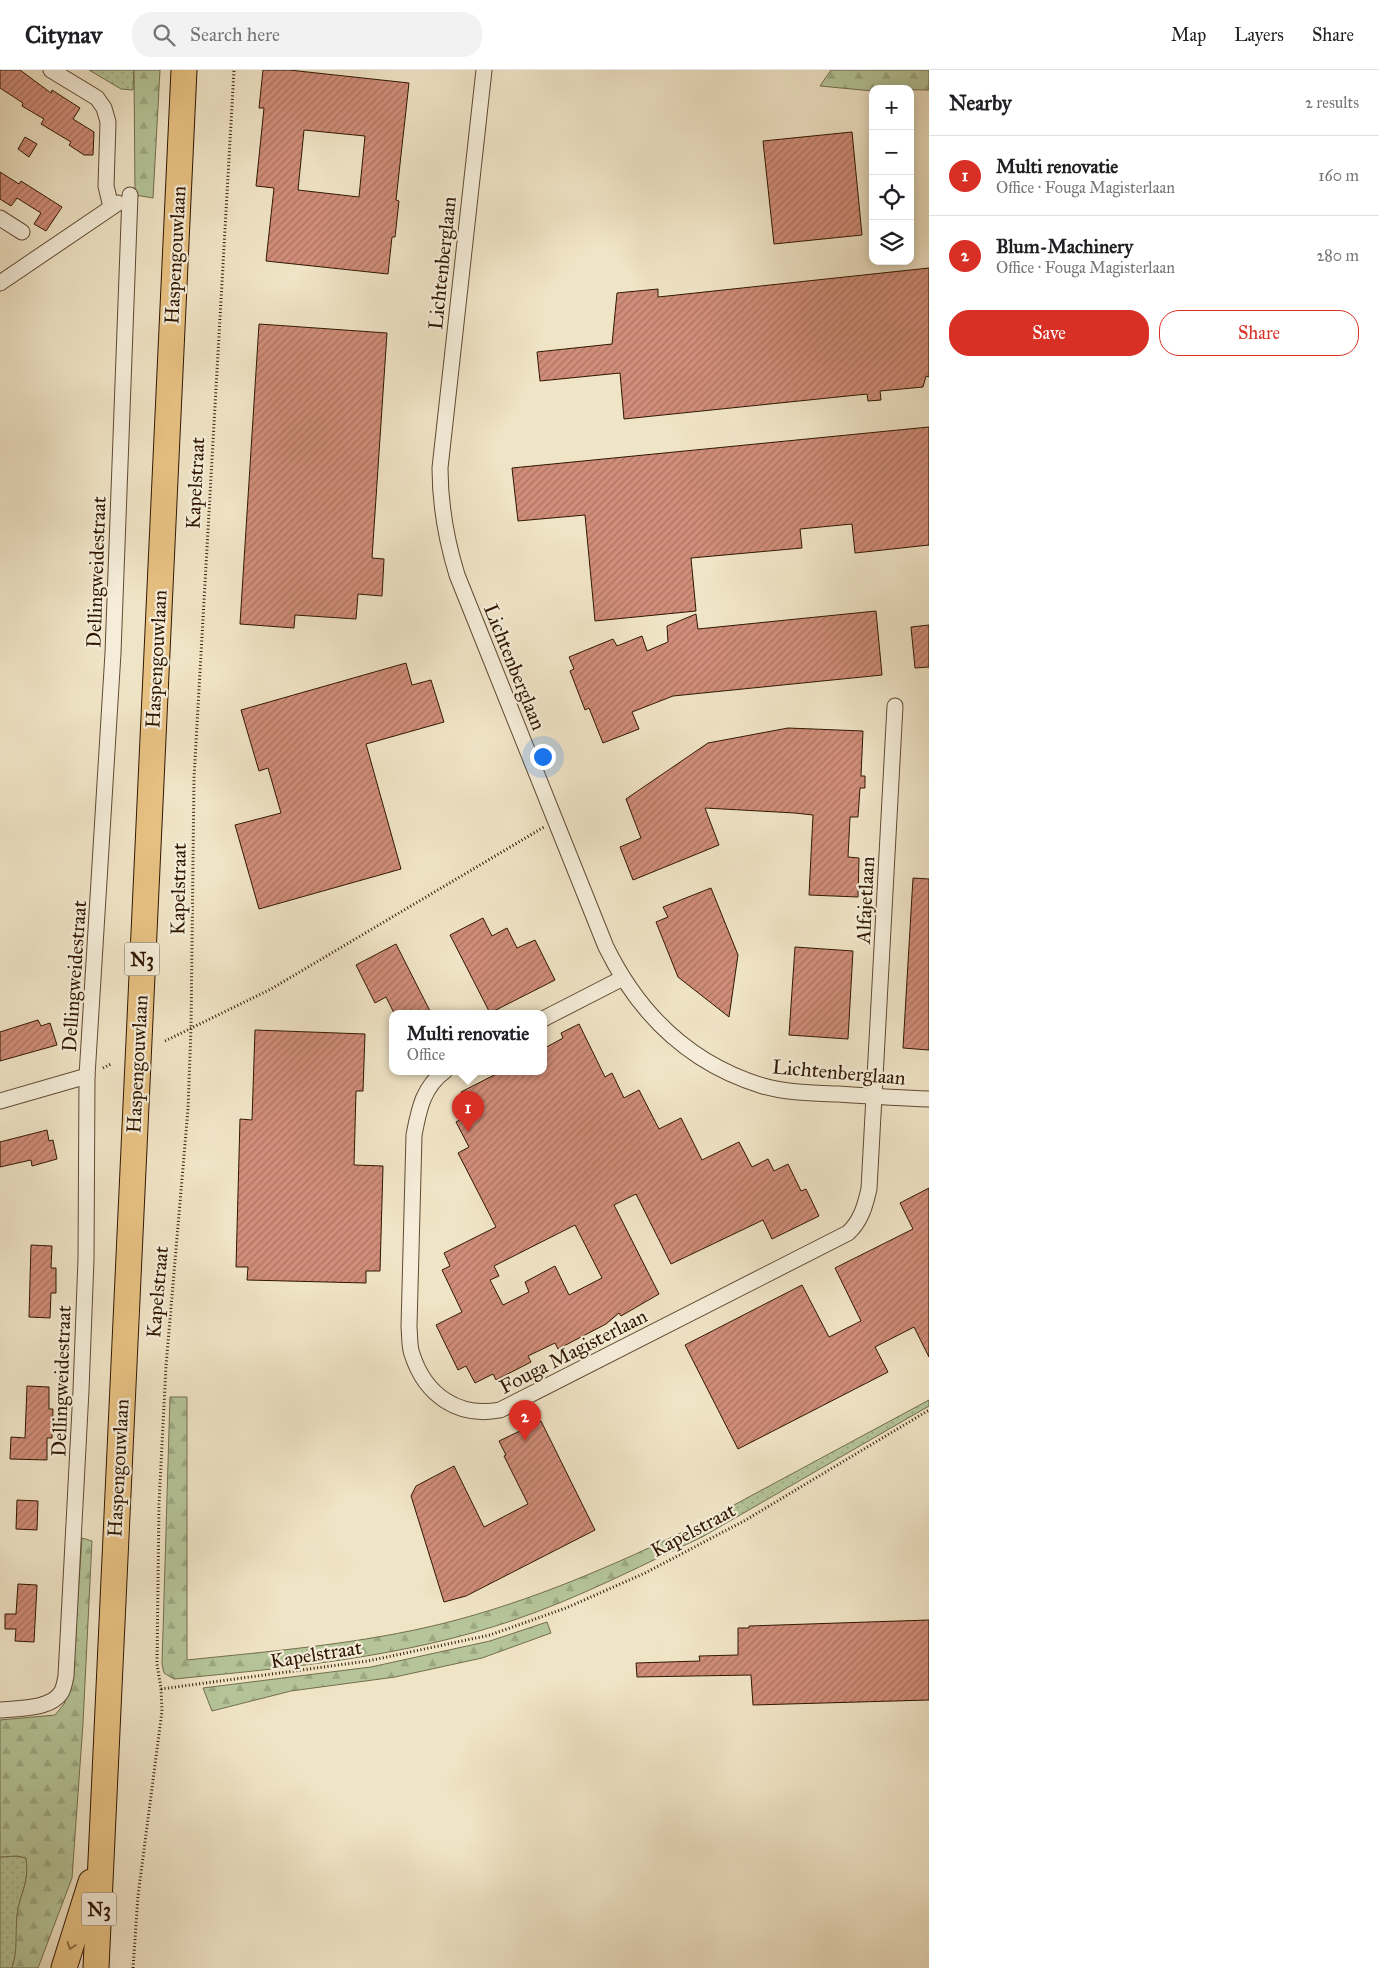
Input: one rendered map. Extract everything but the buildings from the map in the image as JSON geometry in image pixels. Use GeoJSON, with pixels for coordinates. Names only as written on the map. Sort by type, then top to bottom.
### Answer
{"type":"FeatureCollection","features":[{"type":"Feature","properties":{"kind":"main road","name":"Haspengouwlaan"},"geometry":{"type":"LineString","coordinates":[[96,1968],[184,70]]}},
{"type":"Feature","properties":{"kind":"main road"},"geometry":{"type":"LineString","coordinates":[[64,1968],[102,1849]]}},
{"type":"Feature","properties":{"kind":"street"},"geometry":{"type":"LineString","coordinates":[[1,280],[111,207],[106,186],[108,122],[104,108],[97,98],[51,70]]}},
{"type":"Feature","properties":{"kind":"street","name":"Lichtenberglaan"},"geometry":{"type":"LineString","coordinates":[[484,70],[440,468],[440,503],[446,540],[457,575],[606,947],[621,979],[645,1010],[678,1041],[703,1059],[733,1074],[763,1086],[795,1092],[929,1100]]}},
{"type":"Feature","properties":{"kind":"street","name":"Dellingweidestraat"},"geometry":{"type":"LineString","coordinates":[[0,1710],[42,1705],[58,1697],[63,1690],[66,1676],[82,1381],[86,1259],[87,1076],[110,712],[130,195],[111,207]]}},
{"type":"Feature","properties":{"kind":"street"},"geometry":{"type":"LineString","coordinates":[[0,218],[22,232]]}},
{"type":"Feature","properties":{"kind":"street","name":"Alfajetlaan"},"geometry":{"type":"LineString","coordinates":[[875,1096],[895,706]]}},
{"type":"Feature","properties":{"kind":"street"},"geometry":{"type":"LineString","coordinates":[[547,1017],[621,979]]}},
{"type":"Feature","properties":{"kind":"street","name":"Fouga Magisterlaan"},"geometry":{"type":"LineString","coordinates":[[441,1075],[428,1088],[419,1111],[414,1135],[409,1327],[411,1352],[421,1377],[434,1394],[457,1407],[485,1413],[515,1404],[848,1232],[859,1219],[869,1190],[875,1096]]}},
{"type":"Feature","properties":{"kind":"street"},"geometry":{"type":"LineString","coordinates":[[0,1101],[87,1076]]}},
{"type":"Feature","properties":{"kind":"path","name":"Kapelstraat"},"geometry":{"type":"LineString","coordinates":[[234,70],[194,778],[191,1030],[188,1109],[166,1366],[159,1504],[156,1664],[161,1689],[368,1661],[490,1635],[549,1614],[644,1573],[744,1521],[929,1410]]}},
{"type":"Feature","properties":{"kind":"path"},"geometry":{"type":"LineString","coordinates":[[165,1041],[191,1030],[271,989],[555,820]]}},
{"type":"Feature","properties":{"kind":"path"},"geometry":{"type":"LineString","coordinates":[[133,1968],[138,1896],[162,1712],[161,1689]]}},
{"type":"Feature","properties":{"kind":"green space"},"geometry":{"type":"Polygon","coordinates":[[[89,70],[134,70],[133,90],[121,89],[89,70]]]}},
{"type":"Feature","properties":{"kind":"green space"},"geometry":{"type":"Polygon","coordinates":[[[134,70],[160,70],[153,198],[135,195],[134,70]]]}},
{"type":"Feature","properties":{"kind":"green space"},"geometry":{"type":"Polygon","coordinates":[[[831,70],[929,70],[929,90],[914,90],[914,85],[869,85],[869,91],[820,86],[831,70]]]}},
{"type":"Feature","properties":{"kind":"green space"},"geometry":{"type":"Polygon","coordinates":[[[170,1397],[187,1397],[187,1660],[349,1642],[445,1623],[510,1604],[573,1581],[695,1526],[702,1537],[562,1602],[473,1633],[389,1652],[346,1659],[174,1679],[164,1673],[162,1664],[170,1397]]]}},
{"type":"Feature","properties":{"kind":"green space"},"geometry":{"type":"Polygon","coordinates":[[[929,1400],[929,1406],[702,1537],[695,1526],[929,1400]]]}},
{"type":"Feature","properties":{"kind":"green space"},"geometry":{"type":"Polygon","coordinates":[[[82,1538],[92,1541],[83,1723],[72,1878],[38,1968],[12,1968],[16,1949],[18,1908],[27,1875],[27,1867],[26,1858],[17,1856],[0,1857],[0,1720],[55,1715],[64,1704],[72,1684],[82,1538]]]}},
{"type":"Feature","properties":{"kind":"green space"},"geometry":{"type":"Polygon","coordinates":[[[547,1622],[551,1633],[482,1658],[395,1677],[291,1691],[212,1711],[203,1688],[371,1667],[490,1641],[547,1622]]]}},
{"type":"Feature","properties":{"kind":"green space"},"geometry":{"type":"Polygon","coordinates":[[[17,1856],[26,1858],[27,1875],[17,1916],[15,1955],[12,1968],[0,1968],[0,1857],[17,1856]]]}},
{"type":"Feature","properties":{"kind":"place","name":"Multi renovatie"},"geometry":{"type":"Point","coordinates":[468,1132]}},
{"type":"Feature","properties":{"kind":"place","name":"Blum-Machinery"},"geometry":{"type":"Point","coordinates":[525,1441]}}]}
